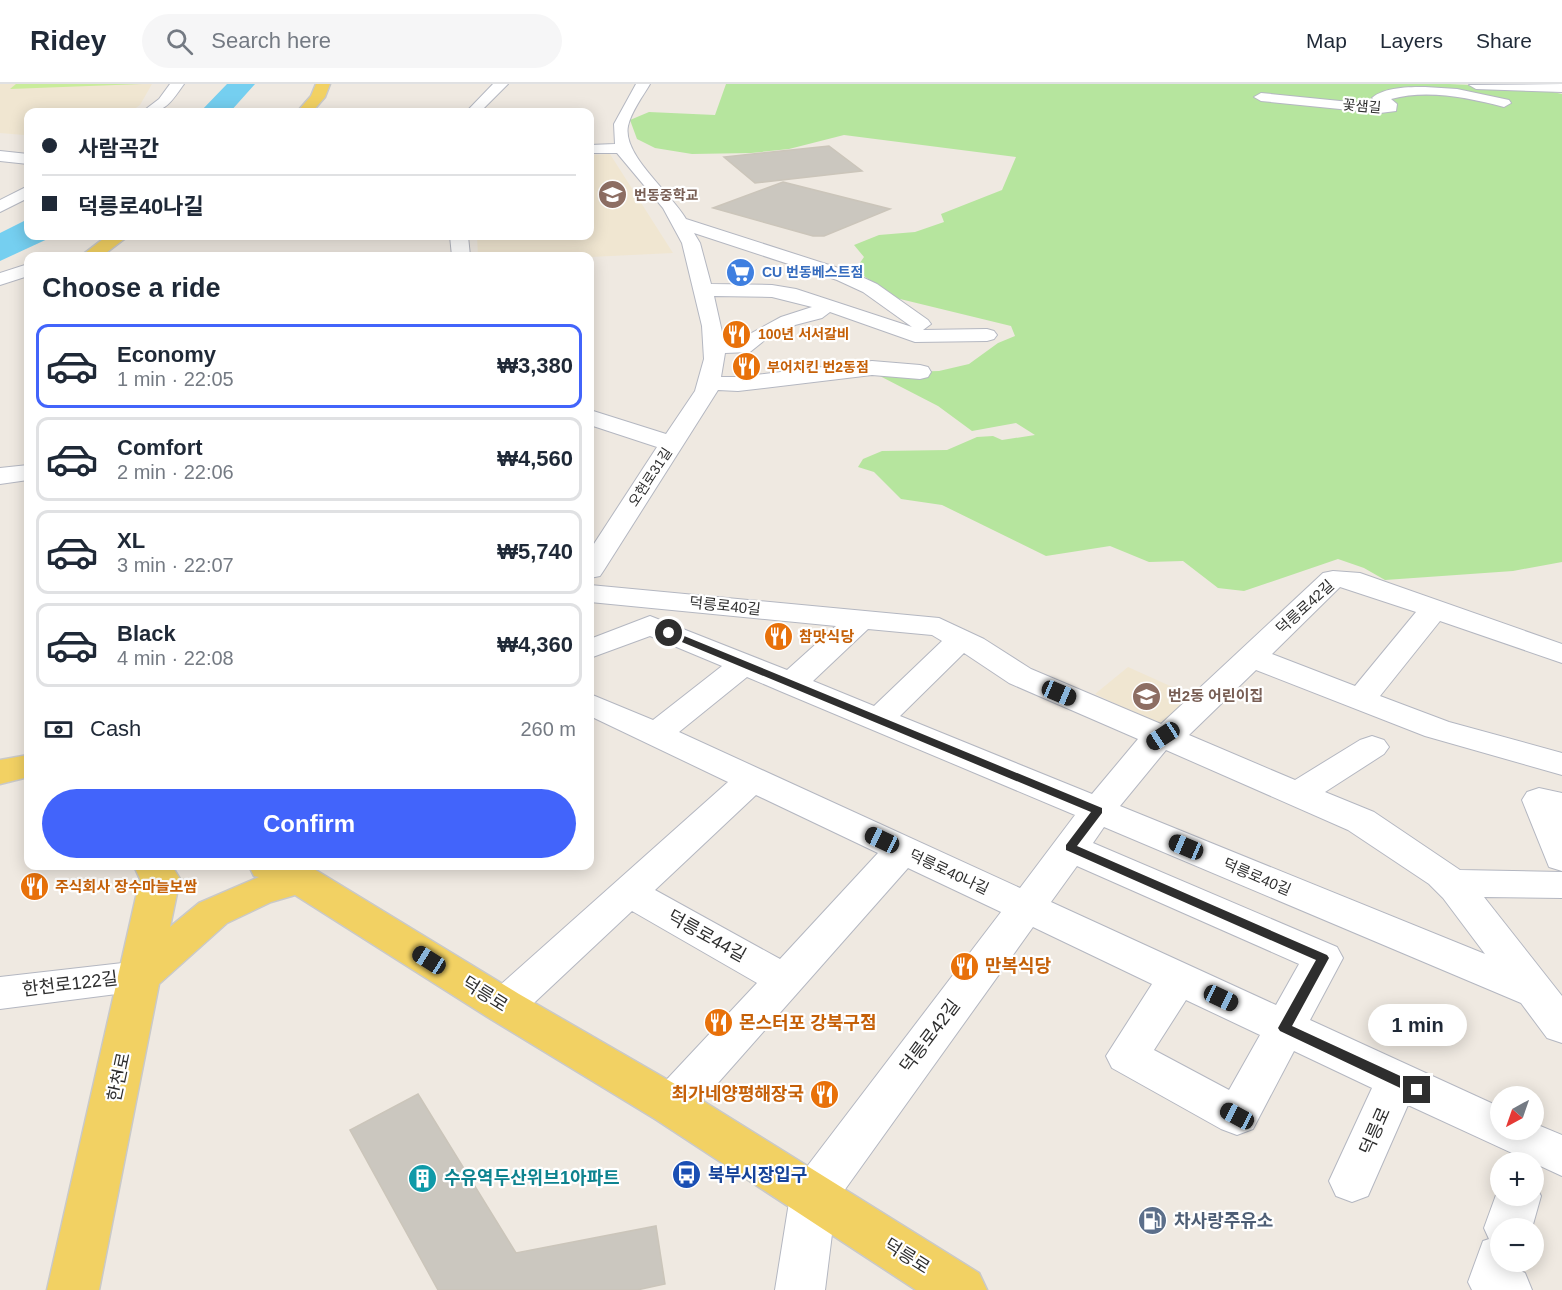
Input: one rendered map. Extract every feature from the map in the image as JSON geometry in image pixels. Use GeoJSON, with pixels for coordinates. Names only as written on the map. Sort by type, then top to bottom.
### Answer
{"type":"FeatureCollection","features":[{"type":"Feature","properties":{"kind":"main road"},"geometry":{"type":"LineString","coordinates":[[308,108],[318,97],[323,84]]}},
{"type":"Feature","properties":{"kind":"main road"},"geometry":{"type":"LineString","coordinates":[[96,252],[113,240]]}},
{"type":"Feature","properties":{"kind":"main road"},"geometry":{"type":"LineString","coordinates":[[0,772],[24,767]]}},
{"type":"Feature","properties":{"kind":"main road"},"geometry":{"type":"LineString","coordinates":[[0,784],[24,787]]}},
{"type":"Feature","properties":{"kind":"main road","name":"한천로"},"geometry":{"type":"LineString","coordinates":[[73,1290],[160,879],[155,870]]}},
{"type":"Feature","properties":{"kind":"main road"},"geometry":{"type":"LineString","coordinates":[[140,976],[213,913],[257,892],[284,872]]}},
{"type":"Feature","properties":{"kind":"main road","name":"덕릉로"},"geometry":{"type":"LineString","coordinates":[[284,872],[671,1105],[961,1290]]}},
{"type":"Feature","properties":{"kind":"street"},"geometry":{"type":"LineString","coordinates":[[155,108],[164,102],[177,84]]}},
{"type":"Feature","properties":{"kind":"street"},"geometry":{"type":"LineString","coordinates":[[477,108],[501,84]]}},
{"type":"Feature","properties":{"kind":"street"},"geometry":{"type":"LineString","coordinates":[[594,149],[622,148],[621,124],[643,84]]}},
{"type":"Feature","properties":{"kind":"street"},"geometry":{"type":"LineString","coordinates":[[1455,84],[1562,88]]}},
{"type":"Feature","properties":{"kind":"street","name":"꽃샘길"},"geometry":{"type":"LineString","coordinates":[[1261,98],[1380,110],[1391,108],[1390,104],[1379,98],[1389,93],[1436,90],[1504,103]]}},
{"type":"Feature","properties":{"kind":"street","name":"오현로31길"},"geometry":{"type":"LineString","coordinates":[[594,564],[711,383],[715,359],[712,326],[691,243],[670,206],[638,171],[622,148]]}},
{"type":"Feature","properties":{"kind":"street"},"geometry":{"type":"LineString","coordinates":[[0,156],[24,171]]}},
{"type":"Feature","properties":{"kind":"street"},"geometry":{"type":"LineString","coordinates":[[3,204],[24,175]]}},
{"type":"Feature","properties":{"kind":"street"},"geometry":{"type":"LineString","coordinates":[[678,222],[831,271],[870,288],[921,324]]}},
{"type":"Feature","properties":{"kind":"street"},"geometry":{"type":"LineString","coordinates":[[0,279],[24,271]]}},
{"type":"Feature","properties":{"kind":"street"},"geometry":{"type":"LineString","coordinates":[[782,293],[831,271]]}},
{"type":"Feature","properties":{"kind":"street"},"geometry":{"type":"LineString","coordinates":[[702,290],[782,293],[827,305],[915,336],[987,335]]}},
{"type":"Feature","properties":{"kind":"street"},"geometry":{"type":"LineString","coordinates":[[714,347],[741,346],[788,321],[815,314],[827,305]]}},
{"type":"Feature","properties":{"kind":"street"},"geometry":{"type":"LineString","coordinates":[[711,383],[738,384],[872,368],[920,372]]}},
{"type":"Feature","properties":{"kind":"street"},"geometry":{"type":"LineString","coordinates":[[594,418],[672,444]]}},
{"type":"Feature","properties":{"kind":"street"},"geometry":{"type":"LineString","coordinates":[[0,476],[24,473]]}},
{"type":"Feature","properties":{"kind":"street","name":"덕릉로42길"},"geometry":{"type":"LineString","coordinates":[[813,1196],[1098,810],[1152,744],[1175,730],[1333,579],[1350,579],[1562,654]]}},
{"type":"Feature","properties":{"kind":"street","name":"덕릉로40길"},"geometry":{"type":"LineString","coordinates":[[594,593],[939,627],[1020,676],[1361,821],[1451,883],[1562,1026]]}},
{"type":"Feature","properties":{"kind":"street"},"geometry":{"type":"LineString","coordinates":[[1360,700],[1434,609]]}},
{"type":"Feature","properties":{"kind":"street"},"geometry":{"type":"LineString","coordinates":[[791,684],[861,619]]}},
{"type":"Feature","properties":{"kind":"street","name":"덕릉로40길"},"geometry":{"type":"LineString","coordinates":[[594,648],[650,625],[1537,993]]}},
{"type":"Feature","properties":{"kind":"street"},"geometry":{"type":"LineString","coordinates":[[878,720],[961,639]]}},
{"type":"Feature","properties":{"kind":"street"},"geometry":{"type":"LineString","coordinates":[[1251,657],[1437,729],[1562,764]]}},
{"type":"Feature","properties":{"kind":"street"},"geometry":{"type":"LineString","coordinates":[[655,735],[744,664]]}},
{"type":"Feature","properties":{"kind":"street","name":"덕릉로40나길"},"geometry":{"type":"LineString","coordinates":[[594,708],[1397,1080],[1525,1144]]}},
{"type":"Feature","properties":{"kind":"street"},"geometry":{"type":"LineString","coordinates":[[1298,794],[1372,747]]}},
{"type":"Feature","properties":{"kind":"street"},"geometry":{"type":"LineString","coordinates":[[504,1006],[752,780]]}},
{"type":"Feature","properties":{"kind":"street"},"geometry":{"type":"LineString","coordinates":[[1562,805],[1539,800],[1562,858]]}},
{"type":"Feature","properties":{"kind":"street"},"geometry":{"type":"LineString","coordinates":[[1070,848],[1323,958],[1237,1116],[1127,1056],[1178,978]]}},
{"type":"Feature","properties":{"kind":"street"},"geometry":{"type":"LineString","coordinates":[[671,1105],[903,850]]}},
{"type":"Feature","properties":{"kind":"street"},"geometry":{"type":"LineString","coordinates":[[1451,883],[1562,885]]}},
{"type":"Feature","properties":{"kind":"street","name":"덕릉로44길"},"geometry":{"type":"LineString","coordinates":[[628,892],[785,980]]}},
{"type":"Feature","properties":{"kind":"street","name":"한천로122길"},"geometry":{"type":"LineString","coordinates":[[0,993],[140,976]]}},
{"type":"Feature","properties":{"kind":"street","name":"덕릉로"},"geometry":{"type":"LineString","coordinates":[[1352,1181],[1397,1080]]}},
{"type":"Feature","properties":{"kind":"street"},"geometry":{"type":"LineString","coordinates":[[800,1290],[813,1196]]}},
{"type":"Feature","properties":{"kind":"shaded area"},"geometry":{"type":"Polygon","coordinates":[[[0,84],[152,84],[140,105],[136,108],[24,108],[24,135],[0,133],[0,84]]]}},
{"type":"Feature","properties":{"kind":"shaded area","name":"번동중학교"},"geometry":{"type":"Polygon","coordinates":[[[610,154],[673,253],[594,257],[594,252],[478,252],[477,240],[594,240],[594,155],[610,154]]]}},
{"type":"Feature","properties":{"kind":"shaded area","name":"번2동 어린이집"},"geometry":{"type":"Polygon","coordinates":[[[1128,667],[1199,699],[1167,728],[1095,694],[1128,667]]]}},
{"type":"Feature","properties":{"kind":"green space"},"geometry":{"type":"Polygon","coordinates":[[[16,84],[142,84],[10,89],[16,84]]]}},
{"type":"Feature","properties":{"kind":"green space"},"geometry":{"type":"Polygon","coordinates":[[[726,84],[1449,84],[1535,88],[1562,94],[1562,562],[1513,571],[1385,580],[1364,568],[1338,559],[1244,591],[1218,588],[1183,561],[1149,562],[1110,546],[1046,556],[942,505],[901,499],[874,472],[858,467],[863,459],[882,451],[947,450],[977,437],[993,436],[1002,440],[1035,435],[1016,423],[972,431],[938,406],[874,373],[939,371],[969,364],[998,343],[1015,336],[1011,326],[896,298],[855,270],[864,257],[854,245],[879,235],[915,232],[944,222],[941,214],[1002,190],[1016,157],[844,135],[789,149],[751,153],[692,154],[655,148],[637,139],[630,120],[649,112],[715,115],[726,84]]]}},
{"type":"Feature","properties":{"kind":"water"},"geometry":{"type":"Polygon","coordinates":[[[227,84],[255,84],[234,108],[204,108],[227,84]]]}},
{"type":"Feature","properties":{"kind":"water"},"geometry":{"type":"Polygon","coordinates":[[[24,221],[24,240],[45,240],[0,261],[0,233],[24,221]]]}},
{"type":"Feature","properties":{"kind":"building"},"geometry":{"type":"Polygon","coordinates":[[[829,146],[862,171],[755,183],[724,157],[829,146]]]}},
{"type":"Feature","properties":{"kind":"building"},"geometry":{"type":"Polygon","coordinates":[[[783,182],[890,209],[824,236],[813,236],[713,208],[783,182]]]}},
{"type":"Feature","properties":{"kind":"building","name":"수유역두산위브1아파트"},"geometry":{"type":"Polygon","coordinates":[[[418,1094],[516,1253],[656,1226],[665,1284],[637,1290],[438,1290],[350,1130],[418,1094]]]}},
{"type":"Feature","properties":{"kind":"place","name":"번동중학교"},"geometry":{"type":"Point","coordinates":[613,195]}},
{"type":"Feature","properties":{"kind":"place","name":"CU 번동베스트점"},"geometry":{"type":"Point","coordinates":[741,272]}},
{"type":"Feature","properties":{"kind":"place","name":"100년 서서갈비"},"geometry":{"type":"Point","coordinates":[737,334]}},
{"type":"Feature","properties":{"kind":"place","name":"부어치킨 번2동점"},"geometry":{"type":"Point","coordinates":[746,367]}},
{"type":"Feature","properties":{"kind":"place","name":"참맛식당"},"geometry":{"type":"Point","coordinates":[778,637]}},
{"type":"Feature","properties":{"kind":"place","name":"번2동 어린이집"},"geometry":{"type":"Point","coordinates":[1147,696]}},
{"type":"Feature","properties":{"kind":"place","name":"주식회사 장수마늘보쌈"},"geometry":{"type":"Point","coordinates":[34,887]}},
{"type":"Feature","properties":{"kind":"place","name":"만복식당"},"geometry":{"type":"Point","coordinates":[964,966]}},
{"type":"Feature","properties":{"kind":"place","name":"몬스터포 강북구점"},"geometry":{"type":"Point","coordinates":[718,1023]}},
{"type":"Feature","properties":{"kind":"place","name":"최가네양평해장국"},"geometry":{"type":"Point","coordinates":[825,1094]}},
{"type":"Feature","properties":{"kind":"place","name":"북부시장입구"},"geometry":{"type":"Point","coordinates":[687,1175]}},
{"type":"Feature","properties":{"kind":"place","name":"수유역두산위브1아파트"},"geometry":{"type":"Point","coordinates":[423,1178]}},
{"type":"Feature","properties":{"kind":"place","name":"차사랑주유소"},"geometry":{"type":"Point","coordinates":[1153,1221]}},
{"type":"Feature","properties":{"kind":"route"},"geometry":{"type":"LineString","coordinates":[[669,633],[1098,810],[1070,848],[1323,958],[1284,1028],[1417,1090]]}}]}
